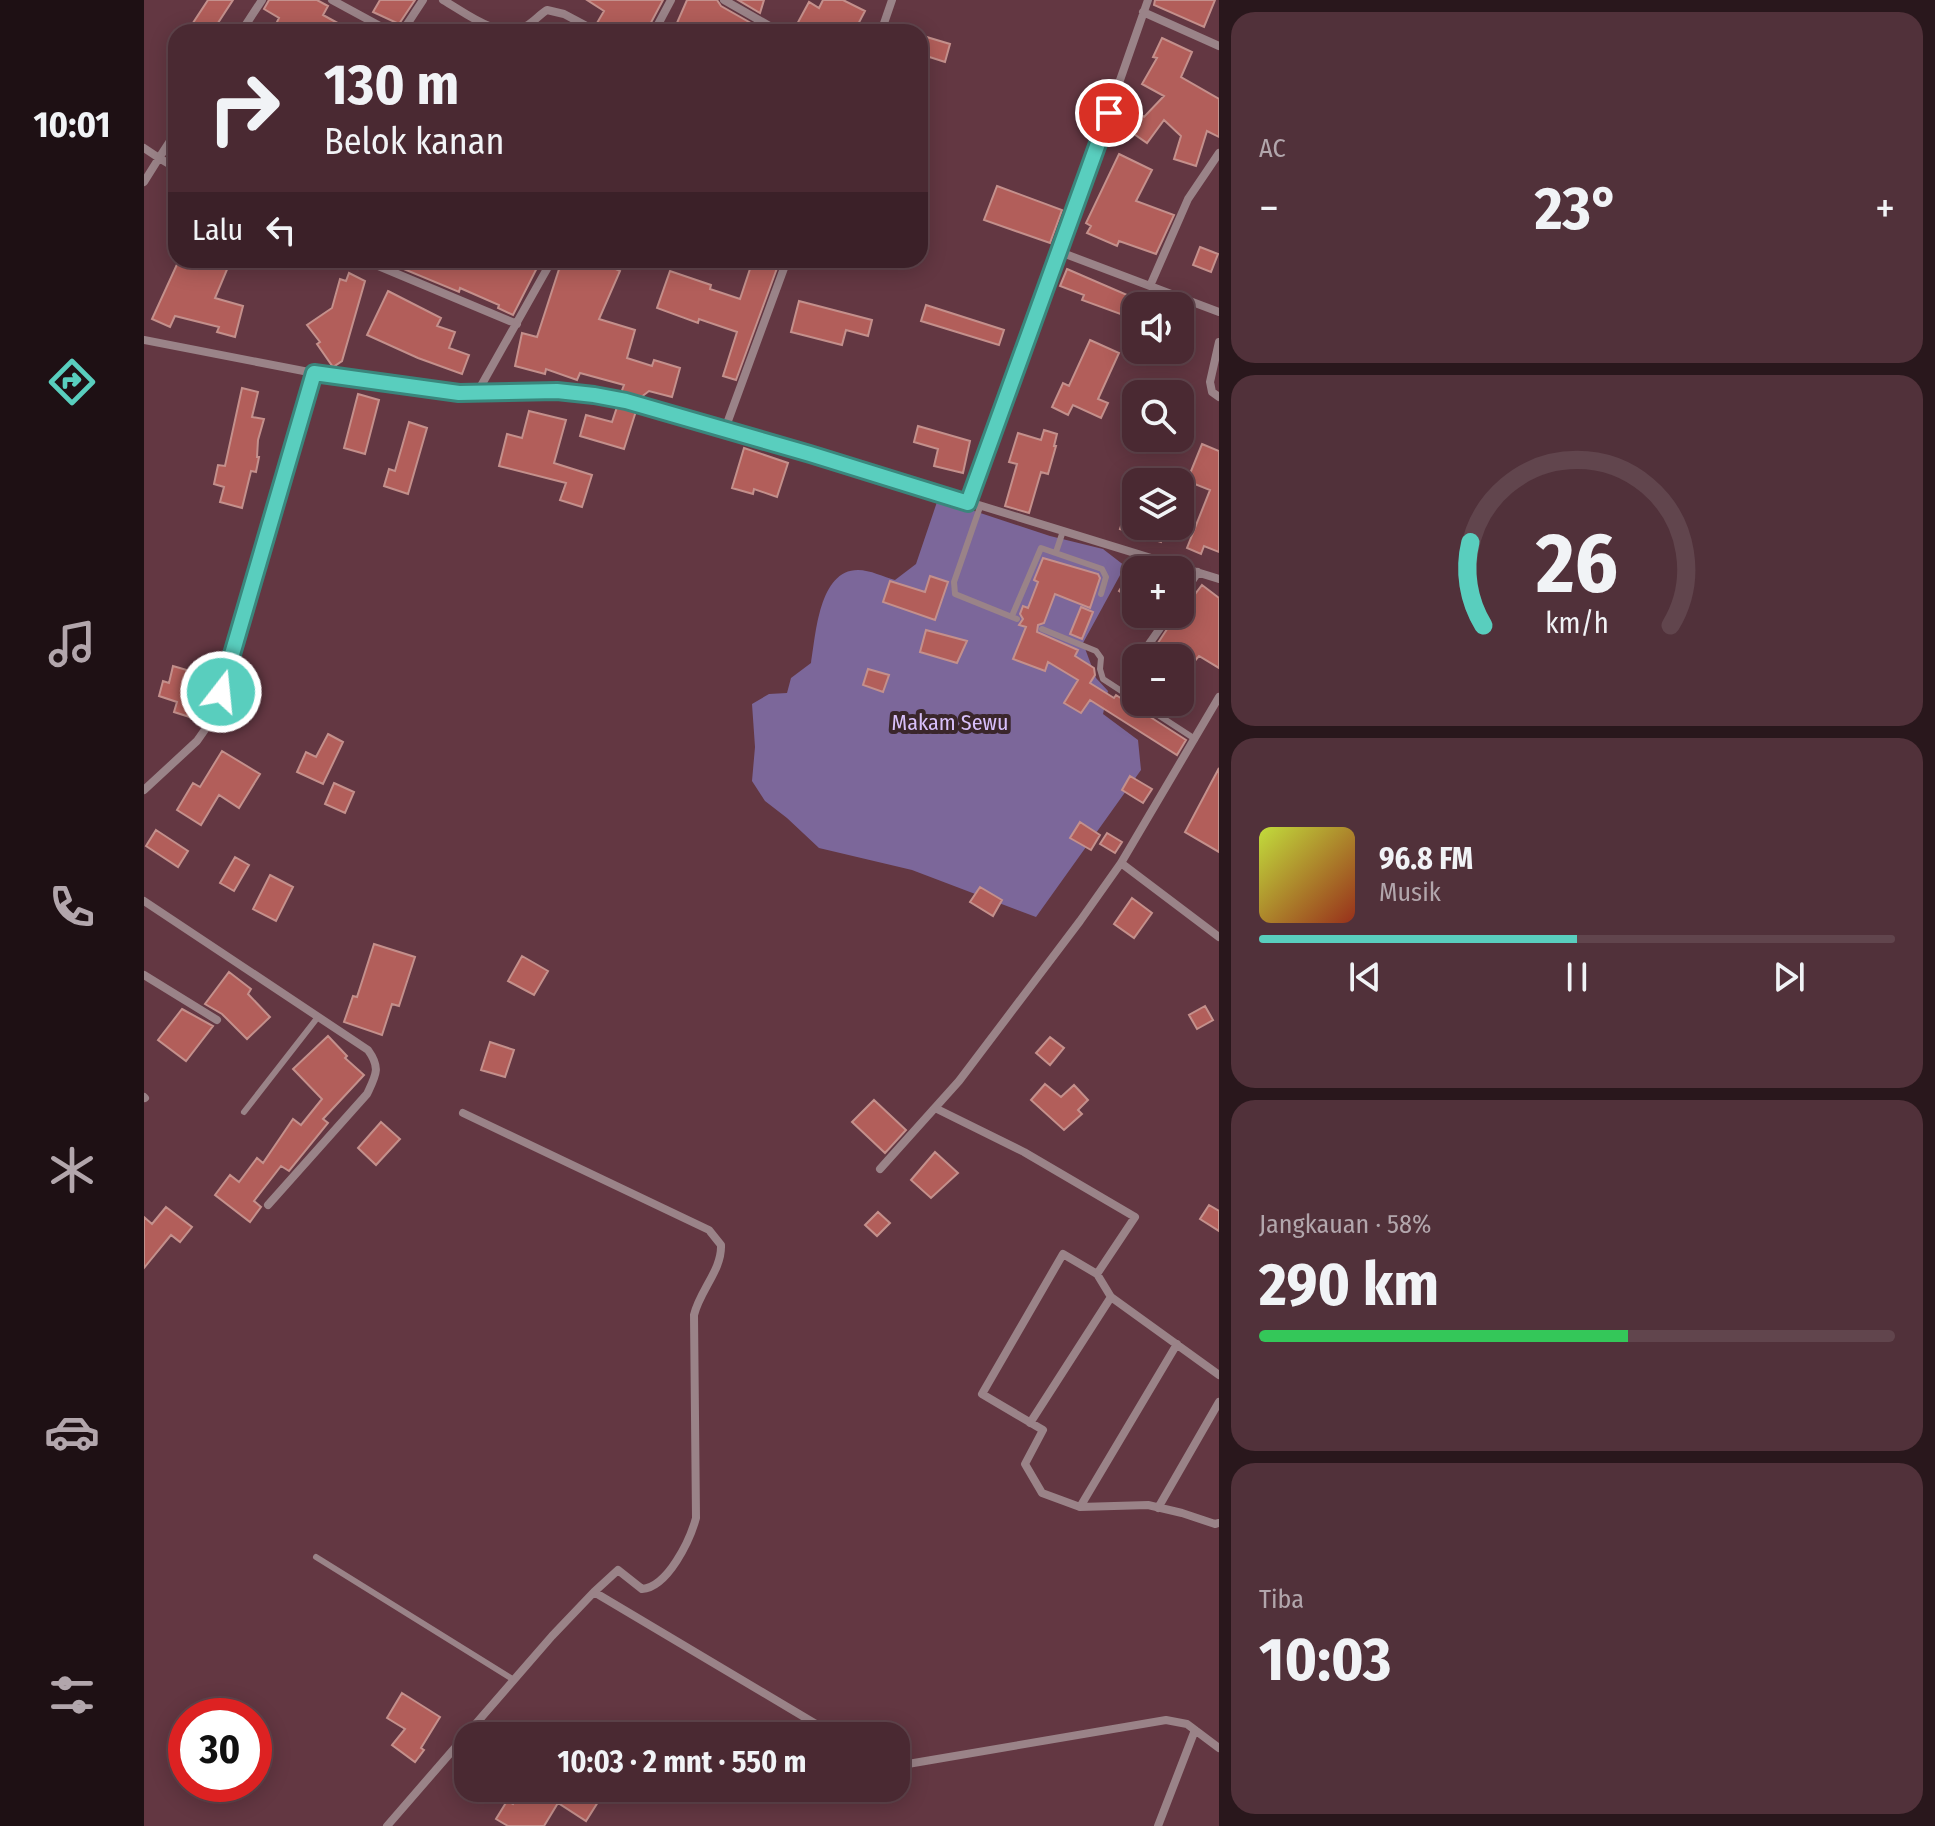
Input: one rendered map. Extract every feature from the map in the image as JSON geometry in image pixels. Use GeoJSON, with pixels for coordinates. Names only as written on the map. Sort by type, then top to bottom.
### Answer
{"type":"FeatureCollection","features":[{"type":"Feature","properties":{"kind":"street"},"geometry":{"type":"LineString","coordinates":[[246,24],[262,0]]}},
{"type":"Feature","properties":{"kind":"street"},"geometry":{"type":"LineString","coordinates":[[332,0],[376,24]]}},
{"type":"Feature","properties":{"kind":"street"},"geometry":{"type":"LineString","coordinates":[[407,24],[423,0]]}},
{"type":"Feature","properties":{"kind":"street"},"geometry":{"type":"LineString","coordinates":[[443,0],[486,24]]}},
{"type":"Feature","properties":{"kind":"street"},"geometry":{"type":"LineString","coordinates":[[658,24],[671,0]]}},
{"type":"Feature","properties":{"kind":"street"},"geometry":{"type":"LineString","coordinates":[[724,0],[766,24]]}},
{"type":"Feature","properties":{"kind":"street"},"geometry":{"type":"LineString","coordinates":[[884,24],[892,0]]}},
{"type":"Feature","properties":{"kind":"street"},"geometry":{"type":"LineString","coordinates":[[968,503],[1148,0]]}},
{"type":"Feature","properties":{"kind":"street"},"geometry":{"type":"LineString","coordinates":[[530,24],[547,10],[564,14],[583,24]]}},
{"type":"Feature","properties":{"kind":"street"},"geometry":{"type":"LineString","coordinates":[[1143,12],[1219,46]]}},
{"type":"Feature","properties":{"kind":"street"},"geometry":{"type":"LineString","coordinates":[[144,182],[168,144]]}},
{"type":"Feature","properties":{"kind":"street"},"geometry":{"type":"LineString","coordinates":[[144,148],[168,163]]}},
{"type":"Feature","properties":{"kind":"street"},"geometry":{"type":"LineString","coordinates":[[1150,286],[1188,199],[1219,153]]}},
{"type":"Feature","properties":{"kind":"street"},"geometry":{"type":"LineString","coordinates":[[1060,252],[1219,312]]}},
{"type":"Feature","properties":{"kind":"street"},"geometry":{"type":"LineString","coordinates":[[383,268],[517,324]]}},
{"type":"Feature","properties":{"kind":"street"},"geometry":{"type":"LineString","coordinates":[[477,393],[548,268]]}},
{"type":"Feature","properties":{"kind":"street"},"geometry":{"type":"LineString","coordinates":[[725,429],[784,268]]}},
{"type":"Feature","properties":{"kind":"street"},"geometry":{"type":"LineString","coordinates":[[144,340],[314,373],[459,393],[557,391],[594,395],[725,429],[1219,579]]}},
{"type":"Feature","properties":{"kind":"street"},"geometry":{"type":"LineString","coordinates":[[1219,342],[1210,382],[1212,392],[1219,397]]}},
{"type":"Feature","properties":{"kind":"street"},"geometry":{"type":"LineString","coordinates":[[144,790],[197,741],[211,721],[314,373]]}},
{"type":"Feature","properties":{"kind":"street"},"geometry":{"type":"LineString","coordinates":[[1194,578],[1198,572]]}},
{"type":"Feature","properties":{"kind":"street"},"geometry":{"type":"LineString","coordinates":[[1149,644],[1160,628]]}},
{"type":"Feature","properties":{"kind":"street"},"geometry":{"type":"LineString","coordinates":[[880,1169],[959,1081],[1037,980],[1121,863],[1219,697]]}},
{"type":"Feature","properties":{"kind":"street"},"geometry":{"type":"LineString","coordinates":[[1121,863],[1219,937]]}},
{"type":"Feature","properties":{"kind":"street"},"geometry":{"type":"LineString","coordinates":[[144,901],[368,1050],[376,1061],[376,1077],[367,1094],[268,1205]]}},
{"type":"Feature","properties":{"kind":"street"},"geometry":{"type":"LineString","coordinates":[[144,975],[217,1020]]}},
{"type":"Feature","properties":{"kind":"street"},"geometry":{"type":"LineString","coordinates":[[935,1108],[1024,1152],[1135,1217],[1097,1274]]}},
{"type":"Feature","properties":{"kind":"street"},"geometry":{"type":"LineString","coordinates":[[387,1826],[594,1592],[618,1570],[642,1589],[653,1586],[681,1554],[696,1518],[694,1315],[702,1292],[719,1264],[721,1245],[709,1230],[463,1113]]}},
{"type":"Feature","properties":{"kind":"street"},"geometry":{"type":"LineString","coordinates":[[1219,1375],[1111,1297],[1097,1274],[1063,1254],[982,1394],[1043,1430],[1025,1464],[1042,1493],[1080,1507],[1148,1505],[1219,1523]]}},
{"type":"Feature","properties":{"kind":"street"},"geometry":{"type":"LineString","coordinates":[[1030,1423],[1111,1297]]}},
{"type":"Feature","properties":{"kind":"street"},"geometry":{"type":"LineString","coordinates":[[1080,1507],[1177,1344]]}},
{"type":"Feature","properties":{"kind":"street"},"geometry":{"type":"LineString","coordinates":[[1158,1508],[1219,1402]]}},
{"type":"Feature","properties":{"kind":"street"},"geometry":{"type":"LineString","coordinates":[[594,1592],[812,1722]]}},
{"type":"Feature","properties":{"kind":"street"},"geometry":{"type":"LineString","coordinates":[[910,1764],[1166,1720],[1187,1724],[1219,1748]]}},
{"type":"Feature","properties":{"kind":"street"},"geometry":{"type":"LineString","coordinates":[[1158,1826],[1195,1730]]}},
{"type":"Feature","properties":{"kind":"lane"},"geometry":{"type":"LineString","coordinates":[[980,507],[954,582],[955,594],[1014,618],[1039,550],[1045,548],[1102,569],[1106,577],[1101,594]]}},
{"type":"Feature","properties":{"kind":"lane"},"geometry":{"type":"LineString","coordinates":[[1056,552],[1063,531]]}},
{"type":"Feature","properties":{"kind":"lane"},"geometry":{"type":"LineString","coordinates":[[1042,629],[1096,651],[1101,658],[1103,679],[1195,739]]}},
{"type":"Feature","properties":{"kind":"lane"},"geometry":{"type":"LineString","coordinates":[[244,1112],[318,1017]]}},
{"type":"Feature","properties":{"kind":"lane"},"geometry":{"type":"LineString","coordinates":[[316,1557],[514,1680]]}},
{"type":"Feature","properties":{"kind":"green space","name":"Makam Sewu"},"geometry":{"type":"Polygon","coordinates":[[[938,499],[1050,536],[1103,549],[1122,564],[1122,572],[1083,643],[1096,678],[1108,691],[1103,714],[1138,740],[1141,770],[1036,917],[912,870],[819,848],[765,801],[752,781],[755,747],[752,704],[769,694],[787,693],[791,678],[811,663],[822,606],[835,580],[845,573],[858,570],[895,580],[916,564],[938,499]]]}},
{"type":"Feature","properties":{"kind":"building"},"geometry":{"type":"Polygon","coordinates":[[[208,0],[233,0],[217,24],[192,24],[208,0]]]}},
{"type":"Feature","properties":{"kind":"building"},"geometry":{"type":"Polygon","coordinates":[[[269,0],[317,0],[328,6],[323,15],[339,24],[276,24],[279,18],[264,9],[269,0]]]}},
{"type":"Feature","properties":{"kind":"building"},"geometry":{"type":"Polygon","coordinates":[[[380,0],[415,0],[399,24],[373,12],[380,0]]]}},
{"type":"Feature","properties":{"kind":"building"},"geometry":{"type":"Polygon","coordinates":[[[587,0],[663,0],[650,24],[598,24],[604,11],[587,0]]]}},
{"type":"Feature","properties":{"kind":"building"},"geometry":{"type":"Polygon","coordinates":[[[687,0],[717,0],[721,6],[752,24],[676,24],[687,0]]]}},
{"type":"Feature","properties":{"kind":"building"},"geometry":{"type":"Polygon","coordinates":[[[738,0],[764,0],[760,13],[738,0]]]}},
{"type":"Feature","properties":{"kind":"building"},"geometry":{"type":"Polygon","coordinates":[[[823,0],[843,0],[865,11],[858,24],[797,24],[809,2],[819,8],[823,0]]]}},
{"type":"Feature","properties":{"kind":"building"},"geometry":{"type":"Polygon","coordinates":[[[1155,0],[1215,0],[1204,27],[1154,5],[1155,0]]]}},
{"type":"Feature","properties":{"kind":"building"},"geometry":{"type":"Polygon","coordinates":[[[928,37],[950,44],[945,62],[928,57],[928,37]]]}},
{"type":"Feature","properties":{"kind":"building"},"geometry":{"type":"Polygon","coordinates":[[[1162,38],[1192,52],[1181,77],[1219,99],[1219,137],[1207,131],[1196,166],[1174,159],[1181,136],[1164,120],[1147,143],[1124,127],[1135,110],[1144,117],[1164,96],[1142,84],[1157,58],[1153,57],[1162,38]]]}},
{"type":"Feature","properties":{"kind":"building"},"geometry":{"type":"Polygon","coordinates":[[[1119,154],[1152,170],[1136,201],[1174,215],[1156,254],[1119,241],[1117,246],[1087,233],[1091,226],[1086,223],[1119,154]]]}},
{"type":"Feature","properties":{"kind":"building"},"geometry":{"type":"Polygon","coordinates":[[[997,186],[1062,210],[1050,243],[984,220],[997,186]]]}},
{"type":"Feature","properties":{"kind":"building"},"geometry":{"type":"Polygon","coordinates":[[[1200,247],[1218,254],[1211,272],[1193,265],[1200,247]]]}},
{"type":"Feature","properties":{"kind":"building"},"geometry":{"type":"Polygon","coordinates":[[[175,268],[228,268],[215,298],[243,306],[235,337],[217,332],[219,327],[175,316],[170,327],[152,319],[175,268]]]}},
{"type":"Feature","properties":{"kind":"building"},"geometry":{"type":"Polygon","coordinates":[[[401,268],[537,268],[513,315],[498,308],[499,305],[460,288],[459,292],[401,268]]]}},
{"type":"Feature","properties":{"kind":"building"},"geometry":{"type":"Polygon","coordinates":[[[559,268],[614,268],[620,271],[599,319],[635,330],[627,358],[652,366],[654,360],[680,368],[672,397],[649,391],[640,398],[621,393],[624,385],[580,373],[577,380],[546,369],[545,374],[515,366],[522,333],[537,337],[559,268]]]}},
{"type":"Feature","properties":{"kind":"building"},"geometry":{"type":"Polygon","coordinates":[[[750,268],[777,268],[736,380],[723,376],[737,332],[699,319],[698,323],[657,308],[670,271],[740,299],[750,268]]]}},
{"type":"Feature","properties":{"kind":"building"},"geometry":{"type":"Polygon","coordinates":[[[1067,269],[1122,293],[1122,315],[1082,300],[1084,295],[1060,286],[1067,269]]]}},
{"type":"Feature","properties":{"kind":"building"},"geometry":{"type":"Polygon","coordinates":[[[349,273],[365,281],[342,361],[333,367],[307,325],[332,308],[340,279],[346,281],[349,273]]]}},
{"type":"Feature","properties":{"kind":"building"},"geometry":{"type":"Polygon","coordinates":[[[388,291],[441,318],[437,326],[455,332],[449,348],[469,355],[462,374],[367,335],[388,291]]]}},
{"type":"Feature","properties":{"kind":"building"},"geometry":{"type":"Polygon","coordinates":[[[799,301],[872,320],[868,336],[846,330],[842,345],[791,332],[799,301]]]}},
{"type":"Feature","properties":{"kind":"building"},"geometry":{"type":"Polygon","coordinates":[[[926,305],[1004,330],[999,345],[921,321],[926,305]]]}},
{"type":"Feature","properties":{"kind":"building"},"geometry":{"type":"Polygon","coordinates":[[[1090,340],[1119,353],[1098,399],[1108,403],[1101,418],[1073,405],[1068,415],[1052,407],[1063,383],[1069,386],[1090,340]]]}},
{"type":"Feature","properties":{"kind":"building"},"geometry":{"type":"Polygon","coordinates":[[[242,388],[258,392],[252,417],[264,419],[258,440],[256,472],[251,471],[242,508],[220,502],[224,487],[214,484],[218,465],[225,466],[242,388]]]}},
{"type":"Feature","properties":{"kind":"building"},"geometry":{"type":"Polygon","coordinates":[[[358,394],[379,400],[365,454],[344,448],[358,394]]]}},
{"type":"Feature","properties":{"kind":"building"},"geometry":{"type":"Polygon","coordinates":[[[617,407],[636,411],[624,449],[580,436],[586,415],[612,422],[617,407]]]}},
{"type":"Feature","properties":{"kind":"building"},"geometry":{"type":"Polygon","coordinates":[[[529,411],[566,420],[554,463],[592,475],[582,507],[560,500],[566,483],[499,466],[507,434],[522,438],[529,411]]]}},
{"type":"Feature","properties":{"kind":"building"},"geometry":{"type":"Polygon","coordinates":[[[409,422],[427,428],[408,494],[384,486],[389,469],[395,471],[409,422]]]}},
{"type":"Feature","properties":{"kind":"building"},"geometry":{"type":"Polygon","coordinates":[[[918,426],[970,441],[963,473],[934,466],[938,449],[914,442],[918,426]]]}},
{"type":"Feature","properties":{"kind":"building"},"geometry":{"type":"Polygon","coordinates":[[[1044,430],[1057,434],[1056,446],[1048,474],[1041,472],[1029,513],[1005,506],[1017,464],[1009,462],[1018,433],[1041,440],[1044,430]]]}},
{"type":"Feature","properties":{"kind":"building"},"geometry":{"type":"Polygon","coordinates":[[[1202,444],[1219,451],[1219,552],[1204,546],[1201,554],[1187,548],[1190,540],[1194,540],[1194,530],[1210,490],[1194,484],[1192,468],[1202,444]]]}},
{"type":"Feature","properties":{"kind":"building"},"geometry":{"type":"Polygon","coordinates":[[[744,448],[788,463],[777,497],[754,489],[753,494],[732,488],[744,448]]]}},
{"type":"Feature","properties":{"kind":"building"},"geometry":{"type":"Polygon","coordinates":[[[1043,558],[1098,574],[1100,578],[1090,608],[1055,594],[1044,623],[1038,625],[1037,632],[1078,650],[1075,656],[1094,668],[1095,675],[1090,683],[1114,698],[1116,695],[1122,699],[1122,716],[1149,716],[1186,740],[1177,755],[1090,700],[1081,713],[1064,703],[1078,680],[1048,662],[1045,671],[1013,659],[1026,627],[1019,625],[1023,619],[1020,614],[1023,606],[1028,608],[1038,582],[1034,580],[1043,558]]]}},
{"type":"Feature","properties":{"kind":"building"},"geometry":{"type":"Polygon","coordinates":[[[930,576],[948,582],[935,620],[883,602],[890,581],[925,592],[930,576]]]}},
{"type":"Feature","properties":{"kind":"building"},"geometry":{"type":"Polygon","coordinates":[[[1202,585],[1219,598],[1219,668],[1199,656],[1194,662],[1194,644],[1157,644],[1168,628],[1194,628],[1194,596],[1202,585]]]}},
{"type":"Feature","properties":{"kind":"building"},"geometry":{"type":"Polygon","coordinates":[[[1081,607],[1093,612],[1082,639],[1070,634],[1081,607]]]}},
{"type":"Feature","properties":{"kind":"building"},"geometry":{"type":"Polygon","coordinates":[[[926,630],[967,641],[957,663],[920,652],[926,630]]]}},
{"type":"Feature","properties":{"kind":"building"},"geometry":{"type":"Polygon","coordinates":[[[200,662],[217,667],[202,721],[174,712],[177,702],[159,696],[163,681],[169,683],[173,666],[197,673],[200,662]]]}},
{"type":"Feature","properties":{"kind":"building"},"geometry":{"type":"Polygon","coordinates":[[[868,669],[889,675],[883,692],[863,685],[868,669]]]}},
{"type":"Feature","properties":{"kind":"building"},"geometry":{"type":"Polygon","coordinates":[[[328,734],[343,742],[323,784],[297,772],[306,752],[316,757],[328,734]]]}},
{"type":"Feature","properties":{"kind":"building"},"geometry":{"type":"Polygon","coordinates":[[[222,751],[260,774],[239,808],[219,795],[201,825],[177,810],[193,783],[200,787],[222,751]]]}},
{"type":"Feature","properties":{"kind":"building"},"geometry":{"type":"Polygon","coordinates":[[[1219,768],[1219,852],[1185,832],[1219,768]]]}},
{"type":"Feature","properties":{"kind":"building"},"geometry":{"type":"Polygon","coordinates":[[[1130,776],[1152,789],[1143,803],[1122,790],[1130,776]]]}},
{"type":"Feature","properties":{"kind":"building"},"geometry":{"type":"Polygon","coordinates":[[[334,783],[354,792],[345,813],[325,804],[334,783]]]}},
{"type":"Feature","properties":{"kind":"building"},"geometry":{"type":"Polygon","coordinates":[[[1080,822],[1100,835],[1091,850],[1070,838],[1080,822]]]}},
{"type":"Feature","properties":{"kind":"building"},"geometry":{"type":"Polygon","coordinates":[[[156,830],[188,851],[178,867],[146,846],[156,830]]]}},
{"type":"Feature","properties":{"kind":"building"},"geometry":{"type":"Polygon","coordinates":[[[1107,833],[1122,842],[1115,853],[1100,844],[1107,833]]]}},
{"type":"Feature","properties":{"kind":"building"},"geometry":{"type":"Polygon","coordinates":[[[235,857],[249,865],[234,891],[220,883],[235,857]]]}},
{"type":"Feature","properties":{"kind":"building"},"geometry":{"type":"Polygon","coordinates":[[[270,875],[293,887],[276,921],[253,909],[270,875]]]}},
{"type":"Feature","properties":{"kind":"building"},"geometry":{"type":"Polygon","coordinates":[[[980,887],[1002,900],[993,916],[970,902],[980,887]]]}},
{"type":"Feature","properties":{"kind":"building"},"geometry":{"type":"Polygon","coordinates":[[[1132,898],[1152,913],[1134,938],[1114,924],[1132,898]]]}},
{"type":"Feature","properties":{"kind":"building"},"geometry":{"type":"Polygon","coordinates":[[[374,944],[415,957],[399,1006],[392,1004],[382,1035],[344,1022],[353,996],[357,997],[374,944]]]}},
{"type":"Feature","properties":{"kind":"building"},"geometry":{"type":"Polygon","coordinates":[[[522,956],[548,971],[534,995],[508,981],[522,956]]]}},
{"type":"Feature","properties":{"kind":"building"},"geometry":{"type":"Polygon","coordinates":[[[229,972],[251,989],[248,994],[270,1017],[247,1039],[222,1014],[205,1004],[229,972]]]}},
{"type":"Feature","properties":{"kind":"building"},"geometry":{"type":"Polygon","coordinates":[[[1205,1006],[1213,1020],[1197,1029],[1189,1015],[1205,1006]]]}},
{"type":"Feature","properties":{"kind":"building"},"geometry":{"type":"Polygon","coordinates":[[[182,1009],[213,1026],[186,1061],[158,1040],[182,1009]]]}},
{"type":"Feature","properties":{"kind":"building"},"geometry":{"type":"Polygon","coordinates":[[[328,1036],[347,1056],[345,1058],[364,1075],[323,1119],[328,1123],[289,1171],[281,1166],[254,1201],[261,1207],[250,1222],[215,1195],[230,1175],[239,1182],[257,1158],[263,1163],[293,1119],[301,1125],[322,1099],[293,1069],[328,1036]]]}},
{"type":"Feature","properties":{"kind":"building"},"geometry":{"type":"Polygon","coordinates":[[[1050,1037],[1064,1048],[1050,1065],[1036,1053],[1050,1037]]]}},
{"type":"Feature","properties":{"kind":"building"},"geometry":{"type":"Polygon","coordinates":[[[490,1042],[514,1050],[505,1077],[481,1070],[490,1042]]]}},
{"type":"Feature","properties":{"kind":"building"},"geometry":{"type":"Polygon","coordinates":[[[1045,1084],[1061,1097],[1074,1085],[1088,1100],[1078,1110],[1082,1114],[1064,1130],[1031,1100],[1045,1084]]]}},
{"type":"Feature","properties":{"kind":"building"},"geometry":{"type":"Polygon","coordinates":[[[874,1100],[906,1130],[885,1153],[852,1122],[874,1100]]]}},
{"type":"Feature","properties":{"kind":"building"},"geometry":{"type":"Polygon","coordinates":[[[381,1122],[400,1139],[376,1165],[358,1148],[381,1122]]]}},
{"type":"Feature","properties":{"kind":"building"},"geometry":{"type":"Polygon","coordinates":[[[935,1152],[958,1173],[931,1198],[911,1180],[935,1152]]]}},
{"type":"Feature","properties":{"kind":"building"},"geometry":{"type":"Polygon","coordinates":[[[1209,1205],[1219,1211],[1219,1231],[1200,1219],[1209,1205]]]}},
{"type":"Feature","properties":{"kind":"building"},"geometry":{"type":"Polygon","coordinates":[[[166,1207],[192,1227],[180,1242],[171,1235],[144,1268],[144,1217],[152,1224],[166,1207]]]}},
{"type":"Feature","properties":{"kind":"building"},"geometry":{"type":"Polygon","coordinates":[[[878,1212],[890,1223],[877,1236],[865,1225],[878,1212]]]}},
{"type":"Feature","properties":{"kind":"building"},"geometry":{"type":"Polygon","coordinates":[[[402,1693],[440,1717],[415,1762],[392,1745],[405,1729],[387,1718],[402,1693]]]}},
{"type":"Feature","properties":{"kind":"building"},"geometry":{"type":"Polygon","coordinates":[[[506,1802],[598,1802],[586,1821],[558,1803],[544,1826],[508,1826],[496,1819],[506,1802]]]}},
{"type":"Feature","properties":{"kind":"route"},"geometry":{"type":"LineString","coordinates":[[221,692],[314,373],[459,393],[557,391],[626,401],[968,503],[1109,113]]}}]}
